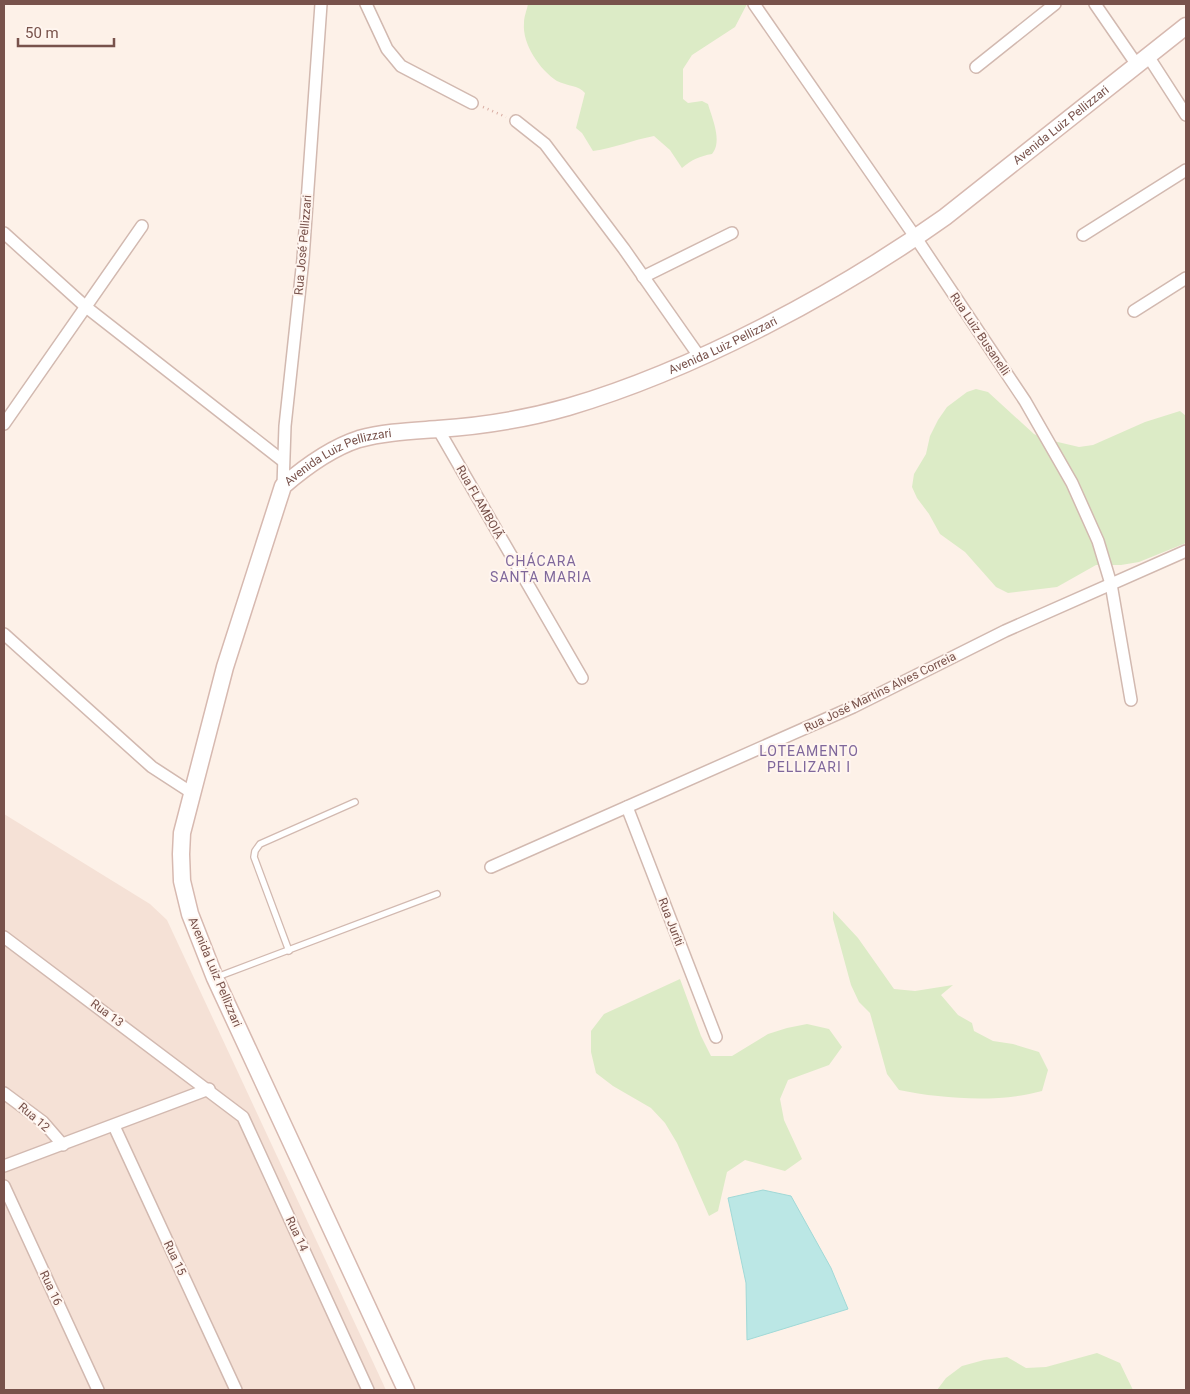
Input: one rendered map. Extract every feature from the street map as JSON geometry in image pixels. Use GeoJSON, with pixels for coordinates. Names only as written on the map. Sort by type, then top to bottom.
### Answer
{"type":"FeatureCollection","features":[{"type":"Feature","properties":{"kind":"main road","name":"Avenida Luiz Pellizzari"},"geometry":{"type":"LineString","coordinates":[[406,1390],[215,978],[190,914],[182,881],[182,833],[192,793],[225,667],[283,486],[306,466],[358,440],[416,430],[514,420],[568,407],[634,385],[699,356],[819,296],[916,238],[1186,26]]}},
{"type":"Feature","properties":{"kind":"street","name":"Rua José Pellizzari"},"geometry":{"type":"LineString","coordinates":[[283,486],[283,461],[303,260],[321,4]]}},
{"type":"Feature","properties":{"kind":"street"},"geometry":{"type":"LineString","coordinates":[[366,4],[387,49],[401,66],[472,103]]}},
{"type":"Feature","properties":{"kind":"street","name":"Rua Luiz Busanelli"},"geometry":{"type":"LineString","coordinates":[[754,4],[916,238],[1025,401],[1072,483],[1098,541],[1111,584],[1131,700]]}},
{"type":"Feature","properties":{"kind":"street"},"geometry":{"type":"LineString","coordinates":[[976,67],[1055,4]]}},
{"type":"Feature","properties":{"kind":"street"},"geometry":{"type":"LineString","coordinates":[[1096,4],[1186,115]]}},
{"type":"Feature","properties":{"kind":"street"},"geometry":{"type":"LineString","coordinates":[[516,121],[545,144],[699,356]]}},
{"type":"Feature","properties":{"kind":"street"},"geometry":{"type":"LineString","coordinates":[[1083,235],[1186,170]]}},
{"type":"Feature","properties":{"kind":"street"},"geometry":{"type":"LineString","coordinates":[[4,424],[142,226]]}},
{"type":"Feature","properties":{"kind":"street"},"geometry":{"type":"LineString","coordinates":[[4,233],[86,307],[283,461]]}},
{"type":"Feature","properties":{"kind":"street"},"geometry":{"type":"LineString","coordinates":[[643,277],[732,233]]}},
{"type":"Feature","properties":{"kind":"street"},"geometry":{"type":"LineString","coordinates":[[1134,311],[1186,278]]}},
{"type":"Feature","properties":{"kind":"street","name":"Rua FLAMBOIÃ"},"geometry":{"type":"LineString","coordinates":[[438,429],[582,678]]}},
{"type":"Feature","properties":{"kind":"street","name":"Rua José Martins Alves Correia"},"geometry":{"type":"LineString","coordinates":[[491,867],[853,708],[1005,631],[1186,551]]}},
{"type":"Feature","properties":{"kind":"street"},"geometry":{"type":"LineString","coordinates":[[4,634],[152,767],[192,793]]}},
{"type":"Feature","properties":{"kind":"street","name":"Rua Juriti"},"geometry":{"type":"LineString","coordinates":[[626,807],[716,1036]]}},
{"type":"Feature","properties":{"kind":"street","name":"Rua 13"},"geometry":{"type":"LineString","coordinates":[[4,937],[210,1089]]}},
{"type":"Feature","properties":{"kind":"street"},"geometry":{"type":"LineString","coordinates":[[4,1166],[210,1089]]}},
{"type":"Feature","properties":{"kind":"street","name":"Rua 14"},"geometry":{"type":"LineString","coordinates":[[210,1089],[243,1117],[368,1390]]}},
{"type":"Feature","properties":{"kind":"street","name":"Rua 12"},"geometry":{"type":"LineString","coordinates":[[4,1093],[43,1122],[63,1144]]}},
{"type":"Feature","properties":{"kind":"street","name":"Rua 15"},"geometry":{"type":"LineString","coordinates":[[114,1126],[236,1390]]}},
{"type":"Feature","properties":{"kind":"street","name":"Rua 16"},"geometry":{"type":"LineString","coordinates":[[4,1186],[98,1390]]}},
{"type":"Feature","properties":{"kind":"lane"},"geometry":{"type":"LineString","coordinates":[[289,951],[254,857],[255,851],[260,844],[355,802]]}},
{"type":"Feature","properties":{"kind":"lane"},"geometry":{"type":"LineString","coordinates":[[215,978],[437,894]]}},
{"type":"Feature","properties":{"kind":"path"},"geometry":{"type":"LineString","coordinates":[[472,103],[516,121]]}},
{"type":"Feature","properties":{"kind":"shaded area"},"geometry":{"type":"Polygon","coordinates":[[[4,814],[150,904],[167,920],[386,1390],[4,1390],[4,814]]]}},
{"type":"Feature","properties":{"kind":"green space"},"geometry":{"type":"Polygon","coordinates":[[[528,4],[747,4],[735,27],[692,55],[683,69],[683,99],[688,103],[702,101],[708,104],[717,137],[717,143],[712,154],[696,159],[682,168],[670,150],[654,136],[593,151],[582,133],[576,128],[585,93],[579,88],[557,81],[544,70],[529,48],[524,31],[524,18],[528,4]]]}},
{"type":"Feature","properties":{"kind":"green space"},"geometry":{"type":"Polygon","coordinates":[[[976,389],[988,392],[1034,434],[1045,439],[1079,447],[1093,445],[1145,422],[1180,411],[1186,416],[1186,543],[1139,562],[1121,565],[1096,565],[1057,587],[1008,593],[996,587],[965,552],[940,534],[912,487],[914,474],[926,454],[930,436],[938,420],[947,407],[967,392],[976,389]]]}},
{"type":"Feature","properties":{"kind":"green space"},"geometry":{"type":"Polygon","coordinates":[[[833,911],[858,938],[894,989],[915,991],[953,985],[941,995],[958,1015],[972,1023],[974,1031],[993,1041],[1013,1044],[1039,1052],[1048,1070],[1042,1091],[1008,1097],[971,1098],[934,1096],[899,1090],[887,1074],[870,1013],[859,1002],[851,985],[833,919],[833,911]]]}},
{"type":"Feature","properties":{"kind":"green space"},"geometry":{"type":"Polygon","coordinates":[[[680,979],[701,1036],[711,1056],[732,1056],[768,1034],[807,1024],[829,1029],[842,1047],[829,1065],[788,1080],[780,1099],[784,1120],[802,1159],[785,1171],[745,1160],[727,1172],[718,1211],[709,1216],[677,1143],[665,1123],[651,1108],[613,1086],[596,1073],[591,1052],[591,1031],[604,1014],[680,979]]]}},
{"type":"Feature","properties":{"kind":"green space"},"geometry":{"type":"Polygon","coordinates":[[[1097,1353],[1120,1363],[1133,1390],[937,1390],[946,1378],[962,1366],[984,1360],[1007,1357],[1026,1368],[1046,1367],[1097,1353]]]}},
{"type":"Feature","properties":{"kind":"water"},"geometry":{"type":"Polygon","coordinates":[[[763,1190],[791,1196],[831,1268],[848,1309],[747,1340],[746,1283],[728,1198],[763,1190]]]}},
{"type":"Feature","properties":{"kind":"district","name":"CHÁCARA SANTA MARIA"},"geometry":{"type":"Point","coordinates":[541,570]}},
{"type":"Feature","properties":{"kind":"district","name":"LOTEAMENTO PELLIZARI I"},"geometry":{"type":"Point","coordinates":[809,760]}}]}
